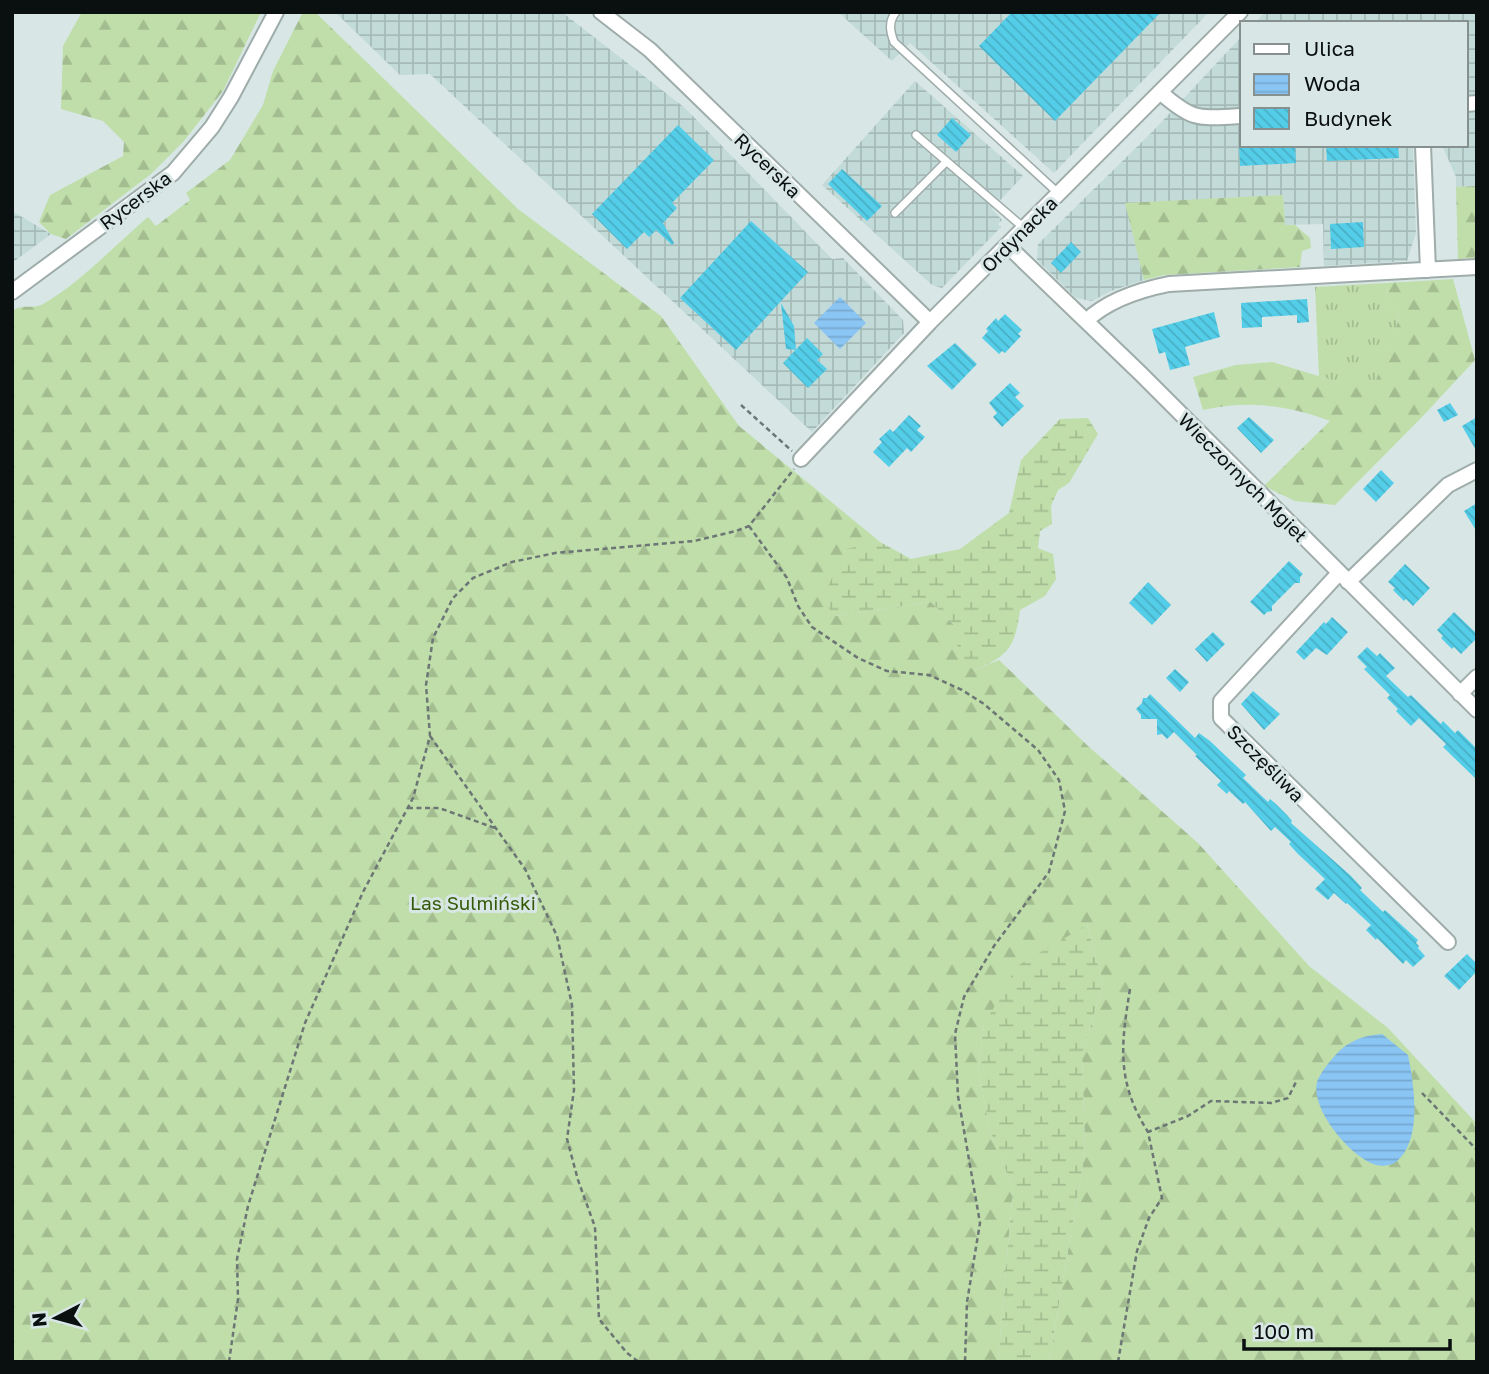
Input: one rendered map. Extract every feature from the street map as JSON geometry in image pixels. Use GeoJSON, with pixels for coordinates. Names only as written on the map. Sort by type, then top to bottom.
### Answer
{"type":"FeatureCollection","features":[{"type":"Feature","properties":{"kind":"street","name":"Rycerska"},"geometry":{"type":"LineString","coordinates":[[12,292],[173,173],[212,127],[225,107],[276,12]]}},
{"type":"Feature","properties":{"kind":"street","name":"Rycerska"},"geometry":{"type":"LineString","coordinates":[[601,12],[650,50],[930,323]]}},
{"type":"Feature","properties":{"kind":"street","name":"Ordynacka"},"geometry":{"type":"LineString","coordinates":[[801,459],[930,323],[1240,12]]}},
{"type":"Feature","properties":{"kind":"street"},"geometry":{"type":"LineString","coordinates":[[1160,92],[1183,113],[1201,118],[1240,116]]}},
{"type":"Feature","properties":{"kind":"street"},"geometry":{"type":"LineString","coordinates":[[1423,147],[1428,270]]}},
{"type":"Feature","properties":{"kind":"street","name":"Wieczornych Mgieł"},"geometry":{"type":"LineString","coordinates":[[1008,246],[1194,426],[1477,710]]}},
{"type":"Feature","properties":{"kind":"street"},"geometry":{"type":"LineString","coordinates":[[1086,321],[1099,309],[1146,289],[1169,284],[1477,267]]}},
{"type":"Feature","properties":{"kind":"street","name":"Szczęśliwa"},"geometry":{"type":"LineString","coordinates":[[1448,942],[1222,718],[1221,701],[1343,577],[1448,485],[1477,470]]}},
{"type":"Feature","properties":{"kind":"street"},"geometry":{"type":"LineString","coordinates":[[1460,694],[1477,677]]}},
{"type":"Feature","properties":{"kind":"lane"},"geometry":{"type":"LineString","coordinates":[[896,12],[891,18],[890,30],[894,42],[1059,194]]}},
{"type":"Feature","properties":{"kind":"lane"},"geometry":{"type":"LineString","coordinates":[[916,135],[1025,228]]}},
{"type":"Feature","properties":{"kind":"lane"},"geometry":{"type":"LineString","coordinates":[[895,213],[946,162]]}},
{"type":"Feature","properties":{"kind":"path"},"geometry":{"type":"LineString","coordinates":[[229,1362],[238,1299],[237,1259],[248,1206],[305,1023],[363,892],[408,808],[430,736],[426,685],[433,638],[453,598],[473,578],[512,562],[555,553],[694,541],[749,526],[801,459],[741,405]]}},
{"type":"Feature","properties":{"kind":"path"},"geometry":{"type":"LineString","coordinates":[[749,526],[788,579],[798,606],[812,627],[858,658],[887,671],[929,676],[962,690],[984,704],[1038,750],[1059,780],[1065,811],[1049,872],[994,946],[964,997],[955,1034],[958,1096],[980,1223],[967,1302],[965,1362]]}},
{"type":"Feature","properties":{"kind":"path"},"geometry":{"type":"LineString","coordinates":[[430,736],[525,869],[557,936],[572,1005],[574,1090],[567,1139],[595,1227],[600,1320],[627,1353],[639,1362]]}},
{"type":"Feature","properties":{"kind":"path"},"geometry":{"type":"LineString","coordinates":[[408,808],[439,808],[496,828]]}},
{"type":"Feature","properties":{"kind":"path"},"geometry":{"type":"LineString","coordinates":[[1118,1362],[1137,1251],[1149,1218],[1163,1198],[1148,1132],[1134,1110],[1122,1068],[1130,989]]}},
{"type":"Feature","properties":{"kind":"path"},"geometry":{"type":"LineString","coordinates":[[1148,1132],[1188,1116],[1211,1101],[1270,1103],[1288,1098],[1297,1080]]}},
{"type":"Feature","properties":{"kind":"path"},"geometry":{"type":"LineString","coordinates":[[1422,1093],[1477,1150]]}},
{"type":"Feature","properties":{"kind":"shaded area"},"geometry":{"type":"Polygon","coordinates":[[[335,12],[562,12],[685,108],[832,259],[843,258],[903,320],[904,333],[812,432],[430,74],[400,75],[335,12]]]}},
{"type":"Feature","properties":{"kind":"shaded area"},"geometry":{"type":"Polygon","coordinates":[[[838,12],[1209,12],[1054,173],[910,43],[892,61],[838,12]]]}},
{"type":"Feature","properties":{"kind":"shaded area"},"geometry":{"type":"Polygon","coordinates":[[[1265,12],[1477,12],[1477,186],[1456,187],[1456,177],[1443,147],[1468,147],[1468,21],[1257,21],[1265,12]]]}},
{"type":"Feature","properties":{"kind":"shaded area"},"geometry":{"type":"Polygon","coordinates":[[[1240,38],[1240,147],[1413,147],[1416,233],[1407,261],[1324,266],[1323,224],[1285,225],[1283,195],[1126,204],[1144,280],[1111,291],[1092,301],[1076,298],[1037,260],[1038,244],[1154,130],[1240,38]]]}},
{"type":"Feature","properties":{"kind":"shaded area"},"geometry":{"type":"Polygon","coordinates":[[[915,81],[1023,176],[992,209],[1002,220],[998,224],[1001,227],[942,288],[932,285],[822,185],[915,81]]]}},
{"type":"Feature","properties":{"kind":"shaded area"},"geometry":{"type":"Polygon","coordinates":[[[12,211],[51,234],[12,263],[12,211]]]}},
{"type":"Feature","properties":{"kind":"green space"},"geometry":{"type":"Polygon","coordinates":[[[82,12],[261,12],[223,91],[184,141],[151,174],[66,239],[51,234],[39,222],[50,195],[123,156],[124,142],[103,121],[61,109],[63,46],[82,12]]]}},
{"type":"Feature","properties":{"kind":"green space","name":"Las Sulmiński"},"geometry":{"type":"Polygon","coordinates":[[[303,12],[315,12],[518,209],[661,316],[739,426],[880,542],[845,550],[835,616],[931,602],[957,628],[974,670],[999,660],[1088,746],[1198,843],[1309,966],[1388,1028],[1477,1124],[1477,1362],[1049,1362],[1085,1151],[1082,1056],[1103,983],[1087,925],[984,1025],[978,1067],[990,1131],[1013,1188],[998,1362],[12,1362],[12,311],[20,307],[39,306],[57,296],[148,217],[156,226],[190,200],[186,193],[230,160],[263,105],[273,71],[303,12]]]}},
{"type":"Feature","properties":{"kind":"green space"},"geometry":{"type":"Polygon","coordinates":[[[1477,186],[1477,258],[1458,259],[1456,187],[1477,186]]]}},
{"type":"Feature","properties":{"kind":"green space"},"geometry":{"type":"Polygon","coordinates":[[[1283,195],[1285,225],[1295,225],[1310,238],[1311,248],[1302,251],[1300,267],[1164,275],[1144,280],[1125,203],[1283,195]]]}},
{"type":"Feature","properties":{"kind":"green space"},"geometry":{"type":"Polygon","coordinates":[[[1453,279],[1475,360],[1335,505],[1295,501],[1264,486],[1330,421],[1299,411],[1268,406],[1236,405],[1203,410],[1193,377],[1236,365],[1272,362],[1372,392],[1400,316],[1387,303],[1386,283],[1453,279]]]}},
{"type":"Feature","properties":{"kind":"green space"},"geometry":{"type":"Polygon","coordinates":[[[1386,283],[1387,303],[1400,316],[1372,393],[1319,376],[1315,287],[1386,283]]]}},
{"type":"Feature","properties":{"kind":"green space"},"geometry":{"type":"Polygon","coordinates":[[[1088,418],[1098,434],[1069,483],[1058,490],[1051,506],[1052,524],[1040,531],[1038,548],[1053,554],[1056,579],[1045,596],[1020,610],[1016,633],[1003,655],[974,670],[958,659],[957,628],[931,602],[835,616],[822,599],[846,549],[880,542],[911,559],[960,549],[1009,513],[1021,460],[1060,419],[1088,418]]]}},
{"type":"Feature","properties":{"kind":"green space"},"geometry":{"type":"Polygon","coordinates":[[[1087,925],[1103,983],[1082,1056],[1085,1151],[1049,1362],[998,1362],[1013,1188],[990,1131],[978,1067],[984,1025],[1017,966],[1087,925]]]}},
{"type":"Feature","properties":{"kind":"water"},"geometry":{"type":"Polygon","coordinates":[[[840,297],[866,323],[840,349],[814,323],[840,297]]]}},
{"type":"Feature","properties":{"kind":"water"},"geometry":{"type":"Polygon","coordinates":[[[1382,1034],[1408,1055],[1414,1112],[1413,1127],[1405,1153],[1394,1163],[1381,1166],[1366,1161],[1344,1143],[1326,1118],[1316,1093],[1321,1073],[1343,1048],[1360,1038],[1382,1034]]]}},
{"type":"Feature","properties":{"kind":"building"},"geometry":{"type":"Polygon","coordinates":[[[1012,12],[1161,12],[1055,121],[979,46],[1012,12]]]}},
{"type":"Feature","properties":{"kind":"building"},"geometry":{"type":"Polygon","coordinates":[[[952,118],[971,135],[956,152],[937,135],[952,118]]]}},
{"type":"Feature","properties":{"kind":"building"},"geometry":{"type":"Polygon","coordinates":[[[678,125],[714,160],[672,203],[677,208],[663,223],[674,243],[672,245],[656,230],[649,237],[644,232],[627,249],[592,214],[678,125]]]}},
{"type":"Feature","properties":{"kind":"building"},"geometry":{"type":"Polygon","coordinates":[[[1239,145],[1295,147],[1296,163],[1240,166],[1239,145]]]}},
{"type":"Feature","properties":{"kind":"building"},"geometry":{"type":"Polygon","coordinates":[[[1326,147],[1398,147],[1399,158],[1327,161],[1326,147]]]}},
{"type":"Feature","properties":{"kind":"building"},"geometry":{"type":"Polygon","coordinates":[[[842,169],[882,206],[867,221],[828,184],[842,169]]]}},
{"type":"Feature","properties":{"kind":"building"},"geometry":{"type":"Polygon","coordinates":[[[751,221],[808,272],[736,350],[680,298],[751,221]]]}},
{"type":"Feature","properties":{"kind":"building"},"geometry":{"type":"Polygon","coordinates":[[[1363,222],[1364,247],[1331,249],[1330,224],[1363,222]]]}},
{"type":"Feature","properties":{"kind":"building"},"geometry":{"type":"Polygon","coordinates":[[[1071,242],[1081,252],[1061,273],[1051,263],[1071,242]]]}},
{"type":"Feature","properties":{"kind":"building"},"geometry":{"type":"Polygon","coordinates":[[[1307,299],[1309,322],[1297,323],[1297,315],[1262,317],[1262,327],[1242,328],[1241,303],[1307,299]]]}},
{"type":"Feature","properties":{"kind":"building"},"geometry":{"type":"Polygon","coordinates":[[[781,303],[794,326],[796,350],[786,349],[781,303]]]}},
{"type":"Feature","properties":{"kind":"building"},"geometry":{"type":"Polygon","coordinates":[[[1214,312],[1220,337],[1185,347],[1190,365],[1170,370],[1165,352],[1159,354],[1152,329],[1214,312]]]}},
{"type":"Feature","properties":{"kind":"building"},"geometry":{"type":"Polygon","coordinates":[[[1005,314],[1022,330],[1018,334],[1021,336],[1005,353],[1002,351],[999,354],[982,338],[996,318],[998,321],[1005,314]]]}},
{"type":"Feature","properties":{"kind":"building"},"geometry":{"type":"Polygon","coordinates":[[[807,338],[823,354],[817,360],[827,369],[808,388],[783,363],[807,338]]]}},
{"type":"Feature","properties":{"kind":"building"},"geometry":{"type":"Polygon","coordinates":[[[955,343],[977,364],[952,390],[927,366],[955,343]]]}},
{"type":"Feature","properties":{"kind":"building"},"geometry":{"type":"Polygon","coordinates":[[[1010,383],[1020,393],[1015,397],[1024,406],[1002,427],[993,417],[997,413],[989,403],[1010,383]]]}},
{"type":"Feature","properties":{"kind":"building"},"geometry":{"type":"Polygon","coordinates":[[[1450,403],[1458,415],[1444,422],[1437,410],[1450,403]]]}},
{"type":"Feature","properties":{"kind":"building"},"geometry":{"type":"Polygon","coordinates":[[[909,415],[921,426],[917,430],[925,437],[911,452],[907,448],[889,467],[873,452],[882,442],[879,439],[890,429],[893,432],[909,415]]]}},
{"type":"Feature","properties":{"kind":"building"},"geometry":{"type":"Polygon","coordinates":[[[1249,417],[1274,440],[1261,453],[1237,428],[1249,417]]]}},
{"type":"Feature","properties":{"kind":"building"},"geometry":{"type":"Polygon","coordinates":[[[1477,417],[1477,452],[1462,426],[1477,417]]]}},
{"type":"Feature","properties":{"kind":"building"},"geometry":{"type":"Polygon","coordinates":[[[1381,470],[1394,483],[1376,502],[1363,489],[1381,470]]]}},
{"type":"Feature","properties":{"kind":"building"},"geometry":{"type":"Polygon","coordinates":[[[1477,503],[1477,532],[1464,511],[1477,503]]]}},
{"type":"Feature","properties":{"kind":"building"},"geometry":{"type":"Polygon","coordinates":[[[1289,561],[1303,574],[1300,583],[1295,583],[1272,606],[1272,611],[1264,615],[1250,602],[1289,561]]]}},
{"type":"Feature","properties":{"kind":"building"},"geometry":{"type":"Polygon","coordinates":[[[1405,564],[1430,588],[1413,606],[1406,599],[1404,601],[1388,582],[1405,564]]]}},
{"type":"Feature","properties":{"kind":"building"},"geometry":{"type":"Polygon","coordinates":[[[1148,582],[1171,605],[1152,625],[1129,603],[1148,582]]]}},
{"type":"Feature","properties":{"kind":"building"},"geometry":{"type":"Polygon","coordinates":[[[1454,612],[1477,634],[1477,638],[1461,654],[1441,638],[1443,636],[1437,630],[1454,612]]]}},
{"type":"Feature","properties":{"kind":"building"},"geometry":{"type":"Polygon","coordinates":[[[1332,617],[1348,632],[1327,655],[1316,648],[1304,660],[1296,652],[1332,617]]]}},
{"type":"Feature","properties":{"kind":"building"},"geometry":{"type":"Polygon","coordinates":[[[1213,632],[1225,644],[1207,662],[1195,649],[1213,632]]]}},
{"type":"Feature","properties":{"kind":"building"},"geometry":{"type":"Polygon","coordinates":[[[1367,647],[1377,656],[1380,653],[1395,668],[1386,676],[1408,697],[1411,695],[1441,724],[1443,721],[1455,733],[1458,730],[1477,749],[1477,780],[1443,747],[1446,744],[1419,718],[1411,726],[1396,711],[1398,709],[1387,698],[1390,695],[1364,669],[1367,667],[1357,657],[1367,647]]]}},
{"type":"Feature","properties":{"kind":"building"},"geometry":{"type":"Polygon","coordinates":[[[1175,669],[1189,682],[1180,692],[1166,678],[1175,669]]]}},
{"type":"Feature","properties":{"kind":"building"},"geometry":{"type":"Polygon","coordinates":[[[1253,691],[1280,714],[1264,730],[1241,704],[1253,691]]]}},
{"type":"Feature","properties":{"kind":"building"},"geometry":{"type":"Polygon","coordinates":[[[1150,694],[1195,738],[1199,733],[1246,775],[1243,778],[1268,802],[1270,799],[1277,805],[1291,823],[1351,876],[1362,888],[1360,890],[1418,940],[1418,948],[1425,956],[1413,967],[1406,960],[1403,964],[1366,930],[1371,925],[1347,903],[1334,893],[1328,900],[1315,889],[1325,879],[1298,854],[1289,844],[1291,842],[1275,827],[1271,831],[1245,802],[1243,804],[1229,791],[1227,794],[1217,785],[1221,781],[1174,732],[1167,739],[1162,734],[1157,735],[1157,719],[1141,719],[1136,709],[1143,698],[1150,694]]]}},
{"type":"Feature","properties":{"kind":"building"},"geometry":{"type":"Polygon","coordinates":[[[1467,954],[1477,964],[1477,971],[1459,990],[1444,976],[1467,954]]]}}]}
